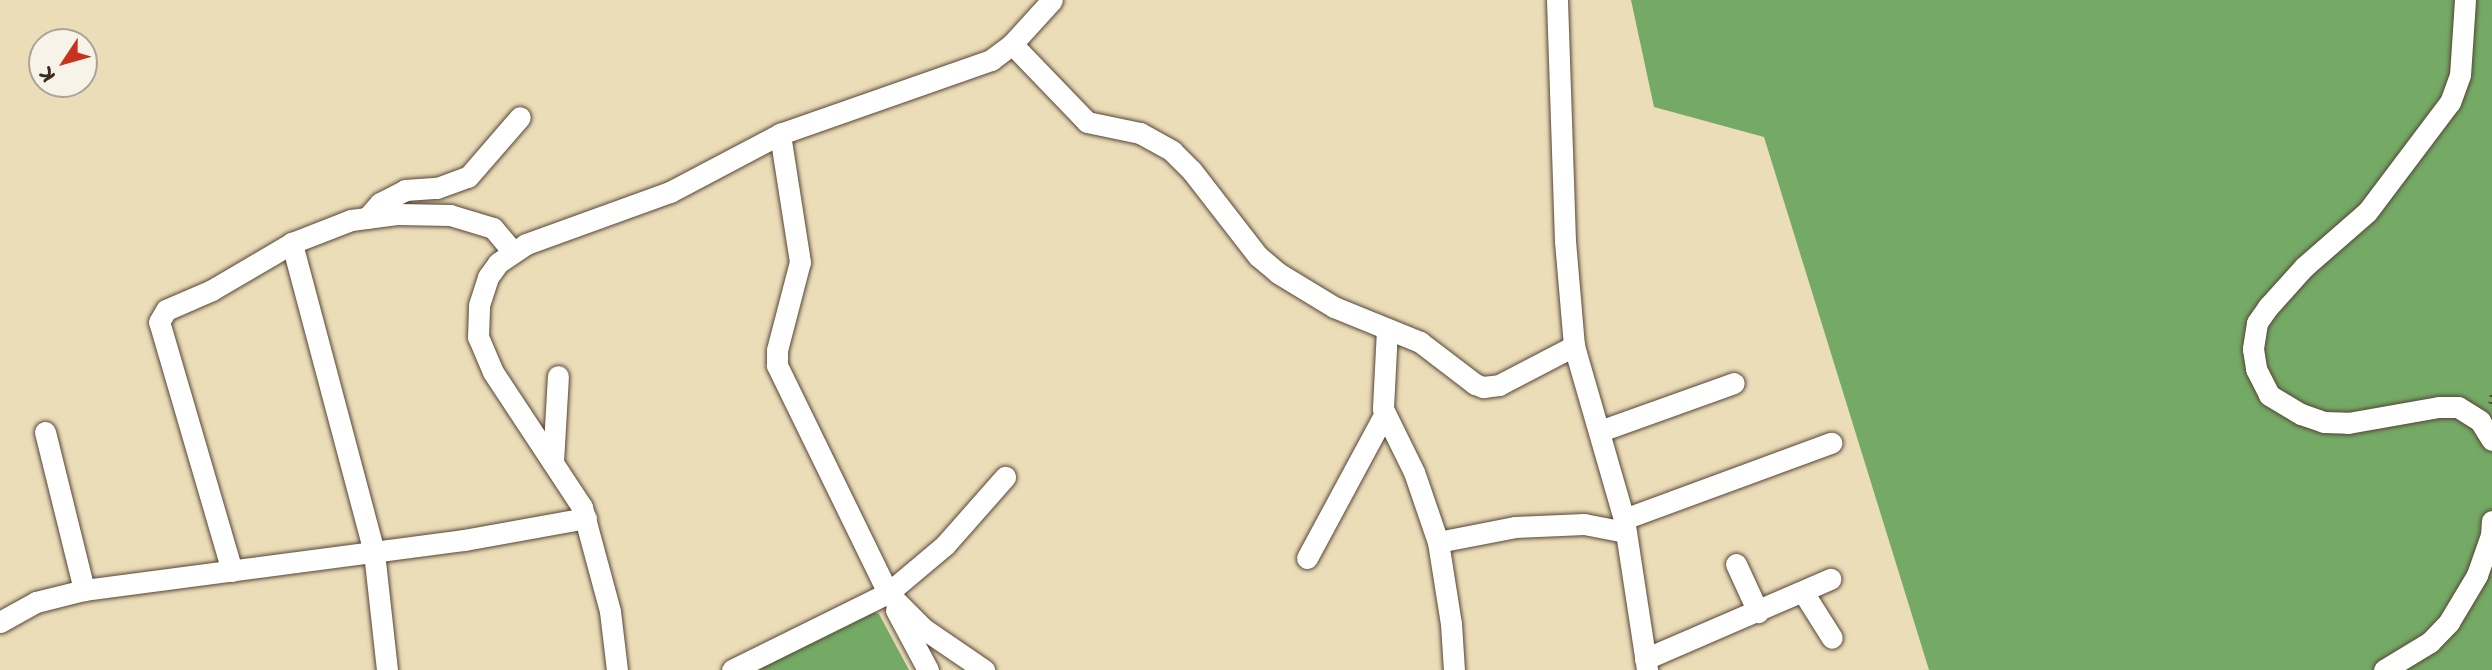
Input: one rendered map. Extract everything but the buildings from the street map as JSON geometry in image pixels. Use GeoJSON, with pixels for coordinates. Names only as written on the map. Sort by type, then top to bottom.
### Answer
{"type":"FeatureCollection","features":[{"type":"Feature","properties":{"kind":"street"},"geometry":{"type":"LineString","coordinates":[[617,670],[610,611],[586,518],[574,492],[493,372],[478,337],[479,305],[488,277],[513,252],[579,223],[670,192],[780,134],[902,89],[984,63],[1012,44],[1052,0]]}},
{"type":"Feature","properties":{"kind":"street"},"geometry":{"type":"LineString","coordinates":[[1558,0],[1565,241],[1574,346],[1600,431],[1624,525],[1646,664],[1830,579]]}},
{"type":"Feature","properties":{"kind":"street"},"geometry":{"type":"LineString","coordinates":[[2465,0],[2460,75],[2450,102],[2367,212],[2304,267],[2268,307],[2257,323],[2253,349],[2256,369],[2269,395],[2301,414],[2323,422],[2348,423],[2439,407],[2458,407],[2480,421],[2492,440]]}},
{"type":"Feature","properties":{"kind":"street"},"geometry":{"type":"LineString","coordinates":[[1012,44],[1087,122],[1140,133],[1172,151],[1192,171],[1268,265],[1334,307],[1420,342],[1452,369],[1483,387],[1508,381],[1574,346]]}},
{"type":"Feature","properties":{"kind":"street"},"geometry":{"type":"LineString","coordinates":[[367,218],[380,203],[405,190],[437,188],[468,177],[520,117]]}},
{"type":"Feature","properties":{"kind":"street"},"geometry":{"type":"LineString","coordinates":[[780,134],[800,262],[776,350],[777,365],[928,670]]}},
{"type":"Feature","properties":{"kind":"street"},"geometry":{"type":"LineString","coordinates":[[232,571],[159,323],[166,310],[212,290],[292,243],[330,227],[367,218],[397,214],[464,217],[493,228],[513,252]]}},
{"type":"Feature","properties":{"kind":"street"},"geometry":{"type":"LineString","coordinates":[[292,243],[374,552],[387,670]]}},
{"type":"Feature","properties":{"kind":"street"},"geometry":{"type":"LineString","coordinates":[[1307,558],[1384,415],[1387,329]]}},
{"type":"Feature","properties":{"kind":"street"},"geometry":{"type":"LineString","coordinates":[[553,462],[558,376]]}},
{"type":"Feature","properties":{"kind":"street"},"geometry":{"type":"LineString","coordinates":[[1600,431],[1734,383]]}},
{"type":"Feature","properties":{"kind":"street"},"geometry":{"type":"LineString","coordinates":[[1384,415],[1414,472],[1438,542],[1448,599],[1454,670]]}},
{"type":"Feature","properties":{"kind":"street"},"geometry":{"type":"LineString","coordinates":[[45,432],[84,590]]}},
{"type":"Feature","properties":{"kind":"street"},"geometry":{"type":"LineString","coordinates":[[1438,542],[1515,527],[1624,525],[1831,443]]}},
{"type":"Feature","properties":{"kind":"street"},"geometry":{"type":"LineString","coordinates":[[732,670],[888,593],[945,545],[1004,477]]}},
{"type":"Feature","properties":{"kind":"street"},"geometry":{"type":"LineString","coordinates":[[0,622],[36,602],[84,590],[374,552],[586,518]]}},
{"type":"Feature","properties":{"kind":"street"},"geometry":{"type":"LineString","coordinates":[[2384,670],[2441,632],[2477,575],[2490,544],[2492,521]]}},
{"type":"Feature","properties":{"kind":"street"},"geometry":{"type":"LineString","coordinates":[[1736,564],[1758,612]]}},
{"type":"Feature","properties":{"kind":"street"},"geometry":{"type":"LineString","coordinates":[[1803,592],[1832,638]]}},
{"type":"Feature","properties":{"kind":"street"},"geometry":{"type":"LineString","coordinates":[[888,593],[924,629],[984,670]]}},
{"type":"Feature","properties":{"kind":"green space"},"geometry":{"type":"Polygon","coordinates":[[[1631,0],[2492,0],[2492,670],[1929,670],[1764,137],[1654,107],[1631,0]]]}},
{"type":"Feature","properties":{"kind":"green space"},"geometry":{"type":"Polygon","coordinates":[[[870,611],[879,614],[909,670],[754,670],[870,611]]]}}]}
